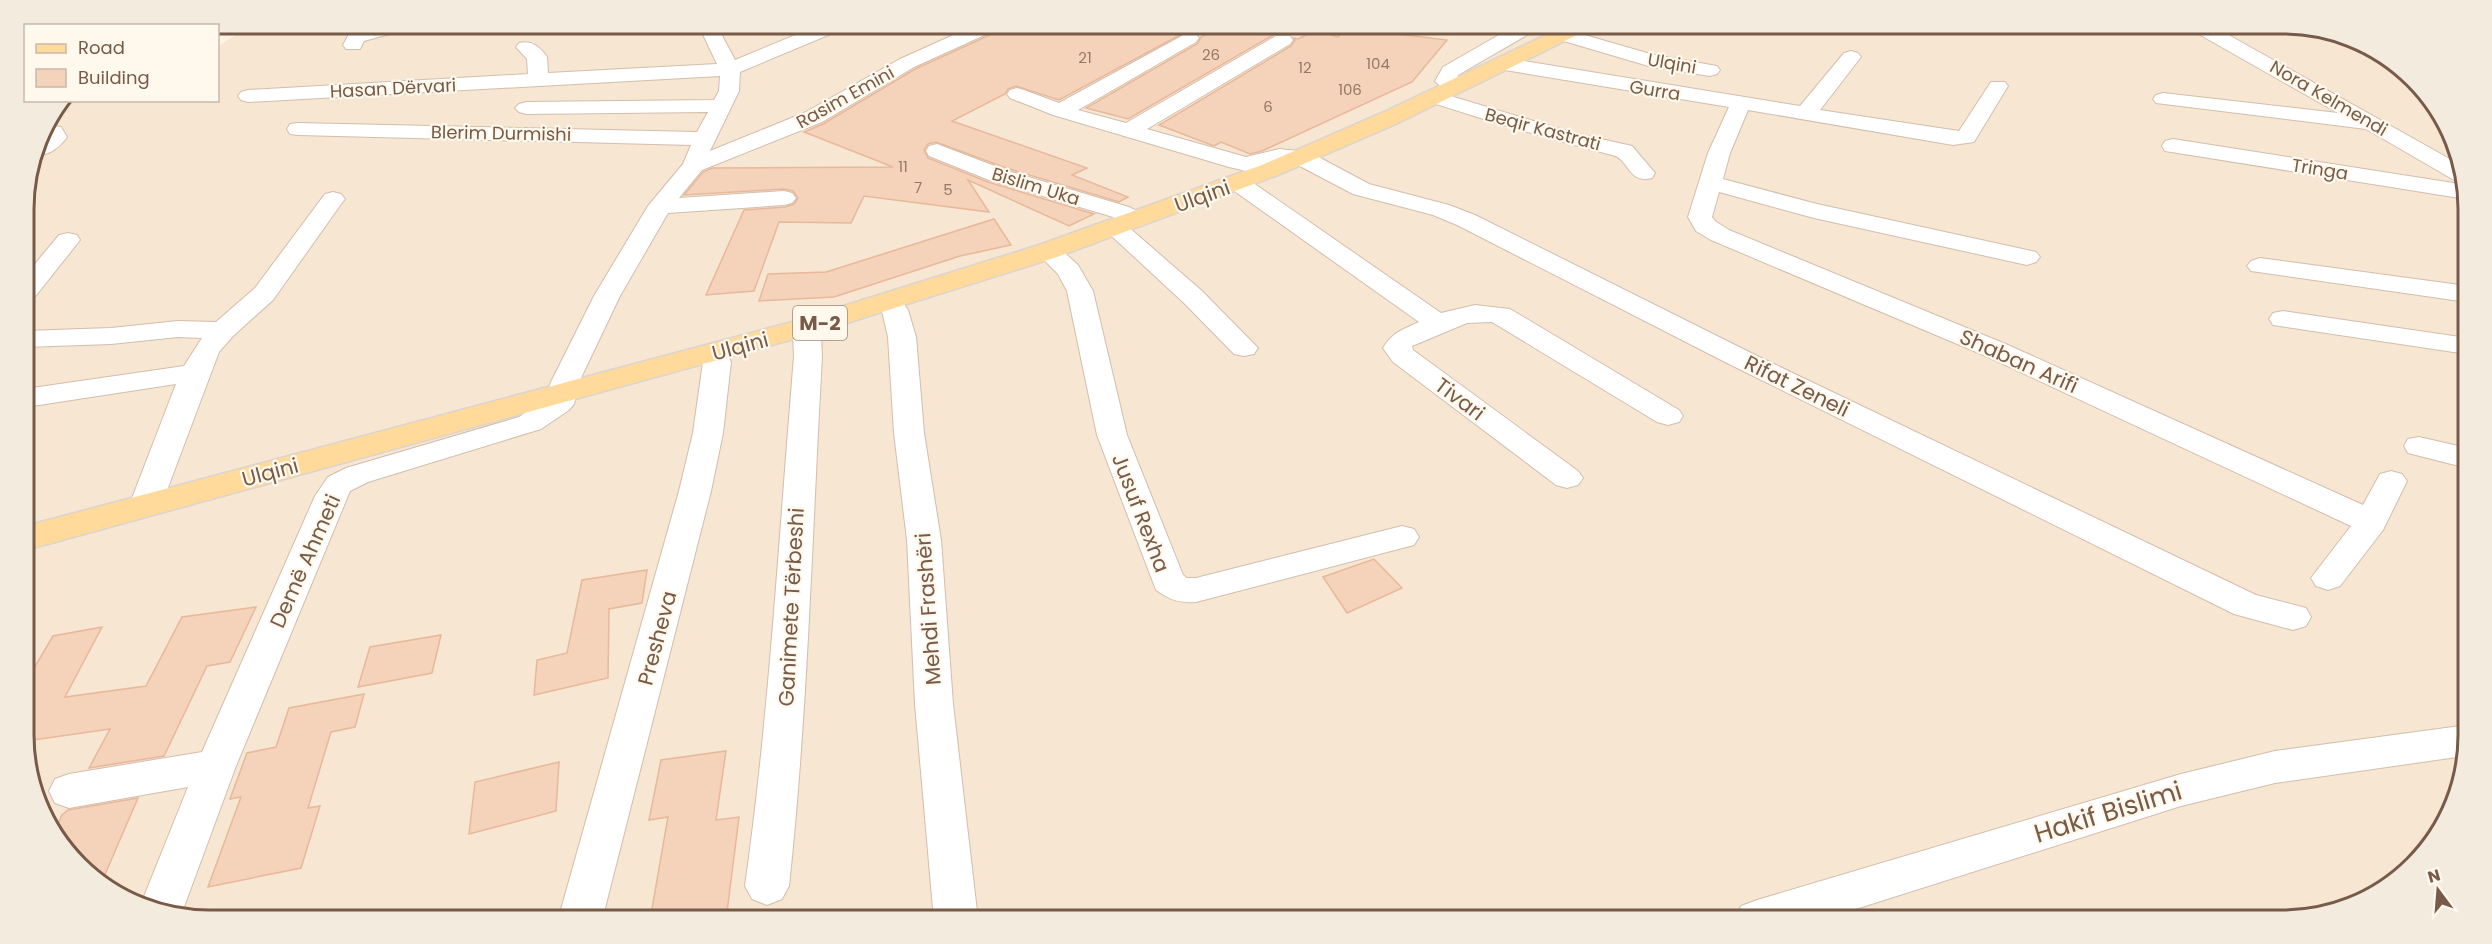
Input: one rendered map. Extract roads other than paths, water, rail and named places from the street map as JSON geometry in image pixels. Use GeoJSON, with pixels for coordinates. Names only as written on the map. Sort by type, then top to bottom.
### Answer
{"type":"FeatureCollection","features":[{"type":"Feature","properties":{"kind":"main road","name":"Ulqini"},"geometry":{"type":"LineString","coordinates":[[34,536],[714,353],[889,302],[1048,251],[1238,183],[1301,157],[1444,93],[1566,34]]}},
{"type":"Feature","properties":{"kind":"street"},"geometry":{"type":"LineString","coordinates":[[353,45],[356,38],[365,34]]}},
{"type":"Feature","properties":{"kind":"street"},"geometry":{"type":"LineString","coordinates":[[562,393],[565,382],[607,296],[660,206],[699,150],[723,106],[732,75],[711,34]]}},
{"type":"Feature","properties":{"kind":"street","name":"Hasan Dërvari"},"geometry":{"type":"LineString","coordinates":[[248,96],[730,69],[814,34]]}},
{"type":"Feature","properties":{"kind":"street","name":"Rasim Emini"},"geometry":{"type":"LineString","coordinates":[[699,150],[799,124],[907,63],[971,34]]}},
{"type":"Feature","properties":{"kind":"street"},"geometry":{"type":"LineString","coordinates":[[1444,93],[1445,81],[1450,71],[1515,34]]}},
{"type":"Feature","properties":{"kind":"street","name":"Ulqini"},"geometry":{"type":"LineString","coordinates":[[1584,34],[1652,61],[1710,70]]}},
{"type":"Feature","properties":{"kind":"street","name":"Nora Kelmendi"},"geometry":{"type":"LineString","coordinates":[[2213,34],[2453,170]]}},
{"type":"Feature","properties":{"kind":"street"},"geometry":{"type":"LineString","coordinates":[[1060,111],[1189,38]]}},
{"type":"Feature","properties":{"kind":"street"},"geometry":{"type":"LineString","coordinates":[[1129,131],[1283,40]]}},
{"type":"Feature","properties":{"kind":"street"},"geometry":{"type":"LineString","coordinates":[[526,47],[537,57],[538,80]]}},
{"type":"Feature","properties":{"kind":"street"},"geometry":{"type":"LineString","coordinates":[[1805,114],[1851,57]]}},
{"type":"Feature","properties":{"kind":"street","name":"Gurra"},"geometry":{"type":"LineString","coordinates":[[1505,64],[1953,138],[1966,137],[1998,86]]}},
{"type":"Feature","properties":{"kind":"street","name":"Beqir Kastrati"},"geometry":{"type":"LineString","coordinates":[[1444,93],[1564,137],[1624,151],[1644,173]]}},
{"type":"Feature","properties":{"kind":"street"},"geometry":{"type":"LineString","coordinates":[[1017,94],[1060,111],[1246,164],[1279,156],[1301,157]]}},
{"type":"Feature","properties":{"kind":"street"},"geometry":{"type":"LineString","coordinates":[[2163,99],[2374,124]]}},
{"type":"Feature","properties":{"kind":"street","name":"Shaban Arifi"},"geometry":{"type":"LineString","coordinates":[[1741,103],[1719,153],[1700,217],[1705,226],[1720,236],[1998,351],[2371,522]]}},
{"type":"Feature","properties":{"kind":"street","name":"Blerim Durmishi"},"geometry":{"type":"LineString","coordinates":[[526,108],[723,106]]}},
{"type":"Feature","properties":{"kind":"street","name":"Blerim Durmishi"},"geometry":{"type":"LineString","coordinates":[[298,129],[641,136],[699,150]]}},
{"type":"Feature","properties":{"kind":"street"},"geometry":{"type":"LineString","coordinates":[[603,143],[699,150]]}},
{"type":"Feature","properties":{"kind":"street","name":"Tringa"},"geometry":{"type":"LineString","coordinates":[[2173,146],[2456,190]]}},
{"type":"Feature","properties":{"kind":"street","name":"Bislim Uka"},"geometry":{"type":"LineString","coordinates":[[937,151],[997,175],[1110,208],[1244,348]]}},
{"type":"Feature","properties":{"kind":"street","name":"Rifat Zeneli"},"geometry":{"type":"LineString","coordinates":[[1301,157],[1361,189],[1440,210],[1466,220],[1770,373],[2246,605],[2293,617]]}},
{"type":"Feature","properties":{"kind":"street"},"geometry":{"type":"LineString","coordinates":[[1238,183],[1439,324]]}},
{"type":"Feature","properties":{"kind":"street"},"geometry":{"type":"LineString","coordinates":[[1711,183],[1815,211],[2027,257]]}},
{"type":"Feature","properties":{"kind":"street"},"geometry":{"type":"LineString","coordinates":[[660,206],[784,198]]}},
{"type":"Feature","properties":{"kind":"street"},"geometry":{"type":"LineString","coordinates":[[145,506],[195,373],[206,350],[223,330],[264,294],[333,199]]}},
{"type":"Feature","properties":{"kind":"street"},"geometry":{"type":"LineString","coordinates":[[35,280],[68,240]]}},
{"type":"Feature","properties":{"kind":"street","name":"Jusuf Rexha"},"geometry":{"type":"LineString","coordinates":[[1048,251],[1069,270],[1080,291],[1112,435],[1168,582],[1181,591],[1196,590],[1402,537]]}},
{"type":"Feature","properties":{"kind":"street"},"geometry":{"type":"LineString","coordinates":[[2260,267],[2458,293]]}},
{"type":"Feature","properties":{"kind":"street","name":"Mehdi Frashëri"},"geometry":{"type":"LineString","coordinates":[[889,302],[895,310],[902,337],[909,434],[924,540],[934,704],[955,910]]}},
{"type":"Feature","properties":{"kind":"street","name":"Tivari"},"geometry":{"type":"LineString","coordinates":[[1567,478],[1403,356],[1397,348],[1402,340],[1439,324],[1483,311],[1500,315],[1668,416]]}},
{"type":"Feature","properties":{"kind":"street"},"geometry":{"type":"LineString","coordinates":[[2283,319],[2458,344]]}},
{"type":"Feature","properties":{"kind":"street","name":"Ganimete Tërbeshi"},"geometry":{"type":"LineString","coordinates":[[767,885],[779,789],[788,683],[794,551],[808,356],[807,336],[802,328]]}},
{"type":"Feature","properties":{"kind":"street"},"geometry":{"type":"LineString","coordinates":[[35,339],[111,336],[178,329],[223,330]]}},
{"type":"Feature","properties":{"kind":"street","name":"Presheva"},"geometry":{"type":"LineString","coordinates":[[583,910],[695,491],[708,433],[717,362],[714,353]]}},
{"type":"Feature","properties":{"kind":"street"},"geometry":{"type":"LineString","coordinates":[[35,397],[195,373]]}},
{"type":"Feature","properties":{"kind":"street","name":"Demë Ahmeti"},"geometry":{"type":"LineString","coordinates":[[163,904],[216,766],[331,496],[339,484],[357,475],[530,423],[559,404],[562,393]]}},
{"type":"Feature","properties":{"kind":"street"},"geometry":{"type":"LineString","coordinates":[[2419,446],[2458,456]]}},
{"type":"Feature","properties":{"kind":"street"},"geometry":{"type":"LineString","coordinates":[[2328,578],[2371,522],[2391,481]]}},
{"type":"Feature","properties":{"kind":"street","name":"Hakif Bislimi"},"geometry":{"type":"LineString","coordinates":[[1792,909],[2181,790],[2276,767],[2457,741]]}},
{"type":"Feature","properties":{"kind":"street"},"geometry":{"type":"LineString","coordinates":[[69,791],[216,766]]}}]}
